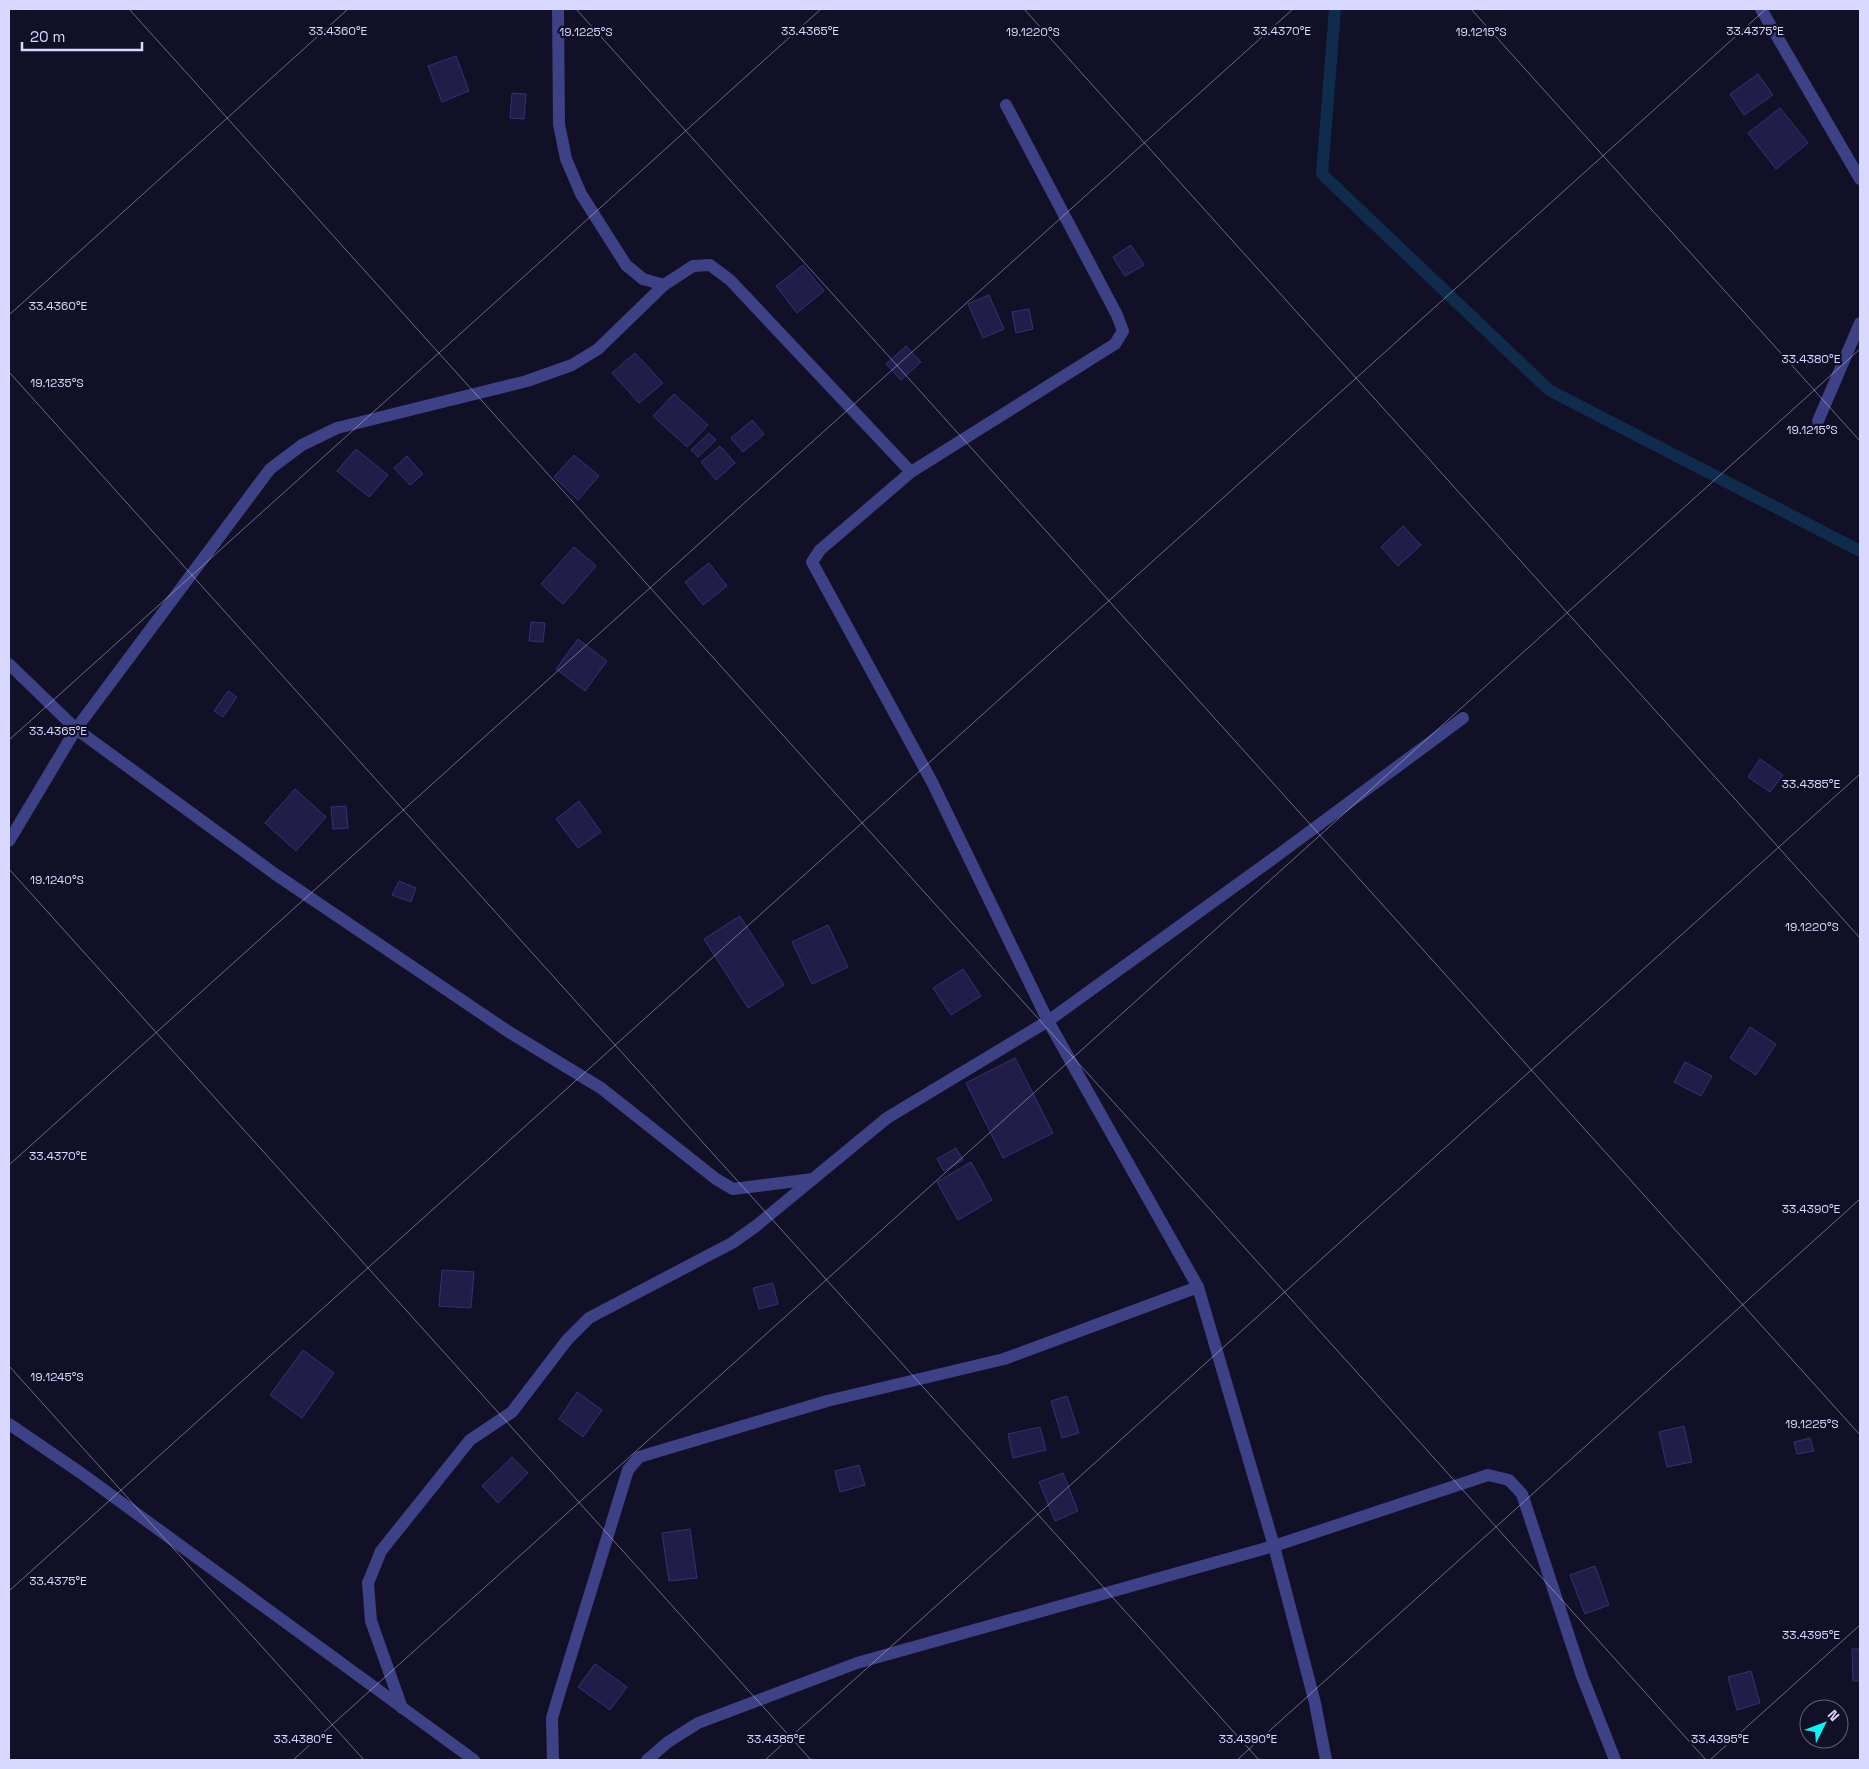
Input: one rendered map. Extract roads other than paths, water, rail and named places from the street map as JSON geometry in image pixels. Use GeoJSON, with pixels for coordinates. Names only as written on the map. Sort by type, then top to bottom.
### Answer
{"type":"FeatureCollection","features":[{"type":"Feature","properties":{"kind":"street"},"geometry":{"type":"LineString","coordinates":[[558,9],[560,124],[566,159],[581,194],[626,265],[642,279],[664,285]]}},
{"type":"Feature","properties":{"kind":"street"},"geometry":{"type":"LineString","coordinates":[[1761,9],[1860,179]]}},
{"type":"Feature","properties":{"kind":"street"},"geometry":{"type":"LineString","coordinates":[[1006,106],[1112,306],[1123,331],[1115,344],[911,472],[820,550],[812,562],[932,782],[1048,1022],[1198,1287],[1274,1546],[1315,1703],[1326,1760]]}},
{"type":"Feature","properties":{"kind":"street"},"geometry":{"type":"LineString","coordinates":[[9,842],[76,729],[270,469],[302,445],[337,428],[527,381],[572,365],[598,349],[664,285],[693,266],[710,265],[730,280],[911,472]]}},
{"type":"Feature","properties":{"kind":"street"},"geometry":{"type":"LineString","coordinates":[[1818,421],[1860,323]]}},
{"type":"Feature","properties":{"kind":"street"},"geometry":{"type":"LineString","coordinates":[[9,664],[76,729],[275,874],[509,1032],[601,1088],[716,1179],[733,1188],[813,1179]]}},
{"type":"Feature","properties":{"kind":"street"},"geometry":{"type":"LineString","coordinates":[[402,1708],[371,1621],[368,1583],[381,1551],[470,1440],[512,1412],[567,1340],[589,1318],[732,1244],[887,1118],[1048,1022],[1463,718]]}},
{"type":"Feature","properties":{"kind":"street"},"geometry":{"type":"LineString","coordinates":[[553,1760],[552,1718],[557,1700],[628,1470],[638,1457],[827,1401],[1004,1359],[1198,1287]]}},
{"type":"Feature","properties":{"kind":"street"},"geometry":{"type":"LineString","coordinates":[[9,1424],[81,1473],[474,1760]]}},
{"type":"Feature","properties":{"kind":"street"},"geometry":{"type":"LineString","coordinates":[[647,1760],[668,1742],[698,1723],[857,1663],[1274,1546],[1488,1475],[1509,1480],[1522,1494],[1582,1676],[1615,1760]]}},
{"type":"Feature","properties":{"kind":"waterway"},"geometry":{"type":"LineString","coordinates":[[1335,9],[1322,174],[1549,390],[1860,551]]}}]}
